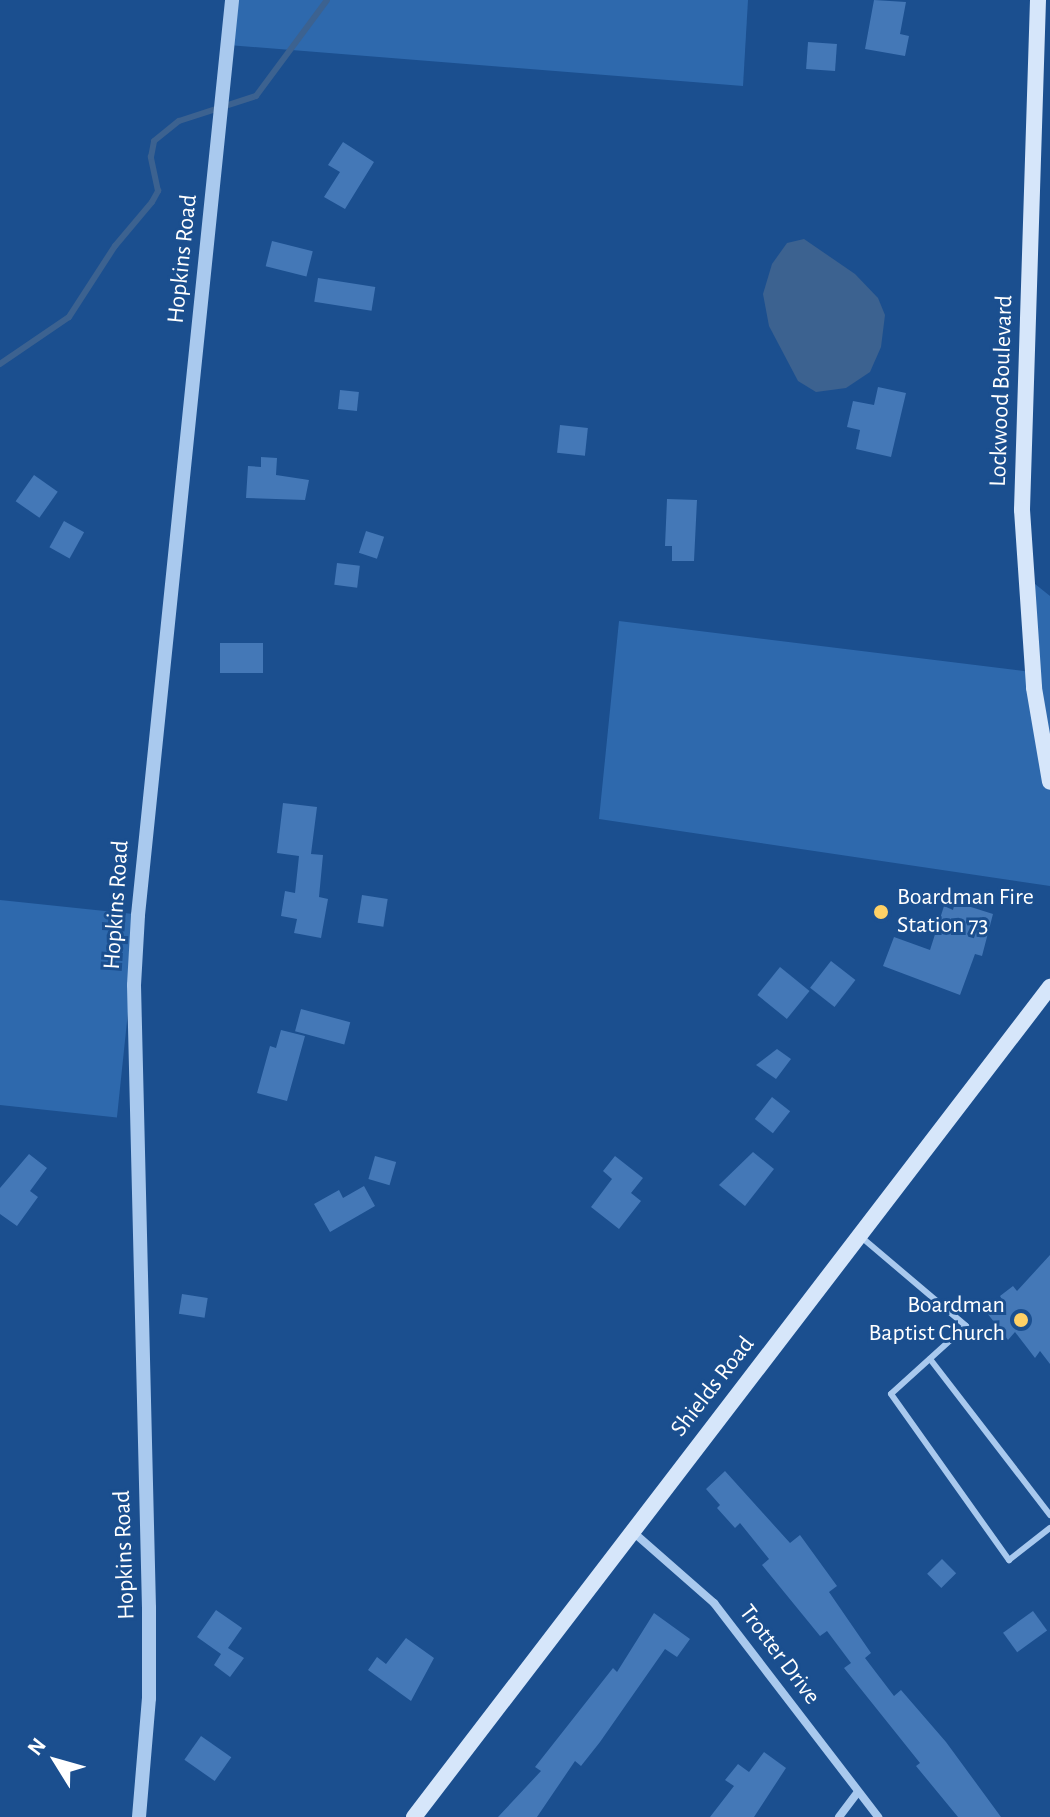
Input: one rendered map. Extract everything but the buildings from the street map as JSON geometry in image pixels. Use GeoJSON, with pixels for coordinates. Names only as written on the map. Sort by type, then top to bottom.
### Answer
{"type":"FeatureCollection","features":[{"type":"Feature","properties":{"kind":"main road","name":"Lockwood Boulevard"},"geometry":{"type":"LineString","coordinates":[[1038,0],[1022,510],[1028,631],[1050,782]]}},
{"type":"Feature","properties":{"kind":"main road","name":"Shields Road"},"geometry":{"type":"LineString","coordinates":[[414,1817],[1050,987]]}},
{"type":"Feature","properties":{"kind":"street","name":"Hopkins Road"},"geometry":{"type":"LineString","coordinates":[[139,1817],[149,1698],[149,1608],[134,985],[140,871],[232,0]]}},
{"type":"Feature","properties":{"kind":"street","name":"Trotter Drive"},"geometry":{"type":"LineString","coordinates":[[633,1531],[714,1603],[878,1817]]}},
{"type":"Feature","properties":{"kind":"street"},"geometry":{"type":"LineString","coordinates":[[839,1817],[858,1792]]}},
{"type":"Feature","properties":{"kind":"lane"},"geometry":{"type":"LineString","coordinates":[[860,1236],[966,1326],[891,1394],[1009,1560],[1050,1528]]}},
{"type":"Feature","properties":{"kind":"lane"},"geometry":{"type":"LineString","coordinates":[[930,1359],[1050,1515]]}},
{"type":"Feature","properties":{"kind":"shaded area"},"geometry":{"type":"Polygon","coordinates":[[[232,0],[748,0],[743,86],[228,45],[232,0]]]}},
{"type":"Feature","properties":{"kind":"shaded area"},"geometry":{"type":"Polygon","coordinates":[[[804,239],[855,274],[878,298],[885,315],[881,347],[870,372],[846,388],[816,392],[798,381],[769,326],[763,294],[772,264],[787,243],[804,239]]]}},
{"type":"Feature","properties":{"kind":"shaded area"},"geometry":{"type":"Polygon","coordinates":[[[1025,576],[1050,596],[1050,886],[599,819],[619,621],[1032,672],[1025,576]]]}},
{"type":"Feature","properties":{"kind":"shaded area"},"geometry":{"type":"Polygon","coordinates":[[[0,900],[138,915],[117,1117],[0,1105],[0,900]]]}},
{"type":"Feature","properties":{"kind":"waterway"},"geometry":{"type":"LineString","coordinates":[[0,364],[69,317],[115,246],[152,202],[158,191],[151,157],[154,141],[179,121],[256,96],[327,0]]}},
{"type":"Feature","properties":{"kind":"place","name":"Boardman Fire Station 73"},"geometry":{"type":"Point","coordinates":[881,912]}},
{"type":"Feature","properties":{"kind":"place","name":"Boardman Baptist Church"},"geometry":{"type":"Point","coordinates":[1021,1320]}}]}
